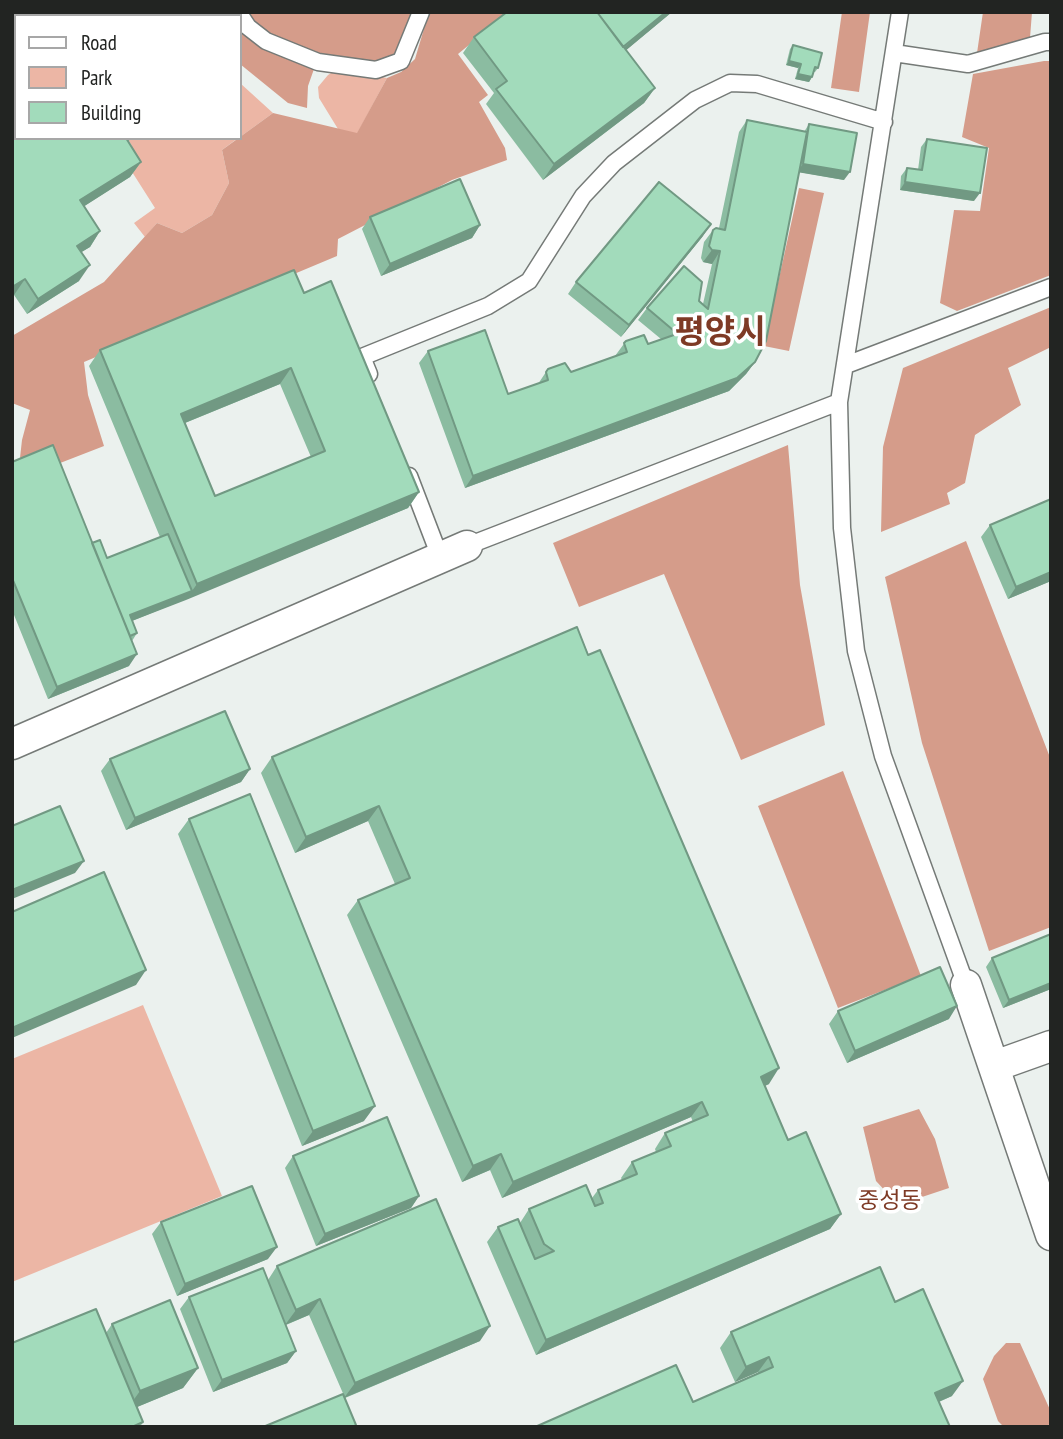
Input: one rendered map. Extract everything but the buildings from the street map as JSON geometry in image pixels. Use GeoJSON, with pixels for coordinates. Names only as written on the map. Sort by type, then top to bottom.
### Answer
{"type":"FeatureCollection","features":[{"type":"Feature","properties":{"kind":"street"},"geometry":{"type":"LineString","coordinates":[[12,744],[467,546]]}},
{"type":"Feature","properties":{"kind":"street"},"geometry":{"type":"LineString","coordinates":[[966,985],[1051,1235]]}},
{"type":"Feature","properties":{"kind":"street"},"geometry":{"type":"LineString","coordinates":[[995,1066],[1051,1046]]}},
{"type":"Feature","properties":{"kind":"lane"},"geometry":{"type":"LineString","coordinates":[[242,18],[248,27],[266,41],[318,62],[376,70],[401,61],[421,12]]}},
{"type":"Feature","properties":{"kind":"lane"},"geometry":{"type":"LineString","coordinates":[[900,12],[839,402],[842,528],[856,651],[883,756],[966,985]]}},
{"type":"Feature","properties":{"kind":"lane"},"geometry":{"type":"LineString","coordinates":[[894,53],[968,64],[1051,42]]}},
{"type":"Feature","properties":{"kind":"lane"},"geometry":{"type":"LineString","coordinates":[[377,394],[362,357],[488,306],[529,281],[583,196],[614,163],[695,100],[730,83],[757,84],[884,122]]}},
{"type":"Feature","properties":{"kind":"lane"},"geometry":{"type":"LineString","coordinates":[[846,365],[1051,287]]}},
{"type":"Feature","properties":{"kind":"lane"},"geometry":{"type":"LineString","coordinates":[[467,546],[839,402]]}},
{"type":"Feature","properties":{"kind":"lane"},"geometry":{"type":"LineString","coordinates":[[401,457],[440,557]]}},
{"type":"Feature","properties":{"kind":"green space"},"geometry":{"type":"Polygon","coordinates":[[[339,68],[387,78],[357,134],[338,129],[319,98],[318,87],[328,75],[339,68]]]}},
{"type":"Feature","properties":{"kind":"green space"},"geometry":{"type":"Polygon","coordinates":[[[242,85],[273,113],[242,136],[242,85]]]}},
{"type":"Feature","properties":{"kind":"green space"},"geometry":{"type":"Polygon","coordinates":[[[128,140],[235,140],[222,150],[229,183],[212,215],[182,233],[157,223],[145,237],[134,223],[155,208],[120,153],[132,146],[128,140]]]}},
{"type":"Feature","properties":{"kind":"green space"},"geometry":{"type":"Polygon","coordinates":[[[143,1005],[222,1196],[12,1282],[12,1059],[143,1005]]]}},
{"type":"Feature","properties":{"kind":"shaded area"},"geometry":{"type":"Polygon","coordinates":[[[245,12],[414,12],[395,58],[382,64],[324,55],[265,32],[250,21],[245,12]]]}},
{"type":"Feature","properties":{"kind":"shaded area"},"geometry":{"type":"Polygon","coordinates":[[[429,12],[509,12],[458,54],[488,95],[479,102],[505,148],[507,160],[452,180],[338,239],[337,256],[84,362],[88,395],[104,446],[55,465],[48,450],[20,458],[30,410],[12,403],[12,336],[104,282],[157,223],[182,233],[212,215],[229,183],[222,150],[236,140],[242,140],[242,135],[273,113],[357,133],[387,78],[401,72],[415,59],[429,12]]]}},
{"type":"Feature","properties":{"kind":"shaded area"},"geometry":{"type":"Polygon","coordinates":[[[842,12],[870,12],[859,92],[831,88],[842,12]]]}},
{"type":"Feature","properties":{"kind":"shaded area"},"geometry":{"type":"Polygon","coordinates":[[[983,12],[1032,12],[1030,38],[977,53],[983,12]]]}},
{"type":"Feature","properties":{"kind":"shaded area"},"geometry":{"type":"Polygon","coordinates":[[[242,26],[266,50],[314,69],[308,86],[307,108],[288,103],[242,66],[242,26]]]}},
{"type":"Feature","properties":{"kind":"shaded area"},"geometry":{"type":"Polygon","coordinates":[[[1051,61],[1051,275],[957,311],[940,303],[954,210],[980,211],[989,148],[962,137],[973,74],[1051,61]]]}},
{"type":"Feature","properties":{"kind":"shaded area"},"geometry":{"type":"Polygon","coordinates":[[[799,188],[824,193],[789,351],[764,346],[799,188]]]}},
{"type":"Feature","properties":{"kind":"shaded area"},"geometry":{"type":"Polygon","coordinates":[[[1051,307],[1051,347],[1008,368],[1021,405],[975,435],[965,483],[947,493],[950,504],[881,532],[883,447],[903,368],[1051,307]]]}},
{"type":"Feature","properties":{"kind":"shaded area"},"geometry":{"type":"Polygon","coordinates":[[[788,445],[800,585],[825,725],[741,760],[664,574],[579,607],[553,543],[788,445]]]}},
{"type":"Feature","properties":{"kind":"shaded area"},"geometry":{"type":"Polygon","coordinates":[[[966,541],[1051,760],[1051,927],[989,951],[922,743],[885,577],[966,541]]]}},
{"type":"Feature","properties":{"kind":"shaded area"},"geometry":{"type":"Polygon","coordinates":[[[843,771],[921,976],[838,1008],[758,806],[843,771]]]}},
{"type":"Feature","properties":{"kind":"shaded area"},"geometry":{"type":"Polygon","coordinates":[[[919,1109],[935,1139],[949,1188],[910,1201],[889,1195],[876,1181],[863,1127],[919,1109]]]}},
{"type":"Feature","properties":{"kind":"shaded area"},"geometry":{"type":"Polygon","coordinates":[[[1006,1343],[1020,1343],[1051,1412],[1051,1423],[1046,1427],[1004,1427],[998,1421],[983,1379],[994,1356],[1006,1343]]]}},
{"type":"Feature","properties":{"kind":"district","name":"평양시"},"geometry":{"type":"Point","coordinates":[720,334]}},
{"type":"Feature","properties":{"kind":"district","name":"중성동"},"geometry":{"type":"Point","coordinates":[890,1201]}}]}
